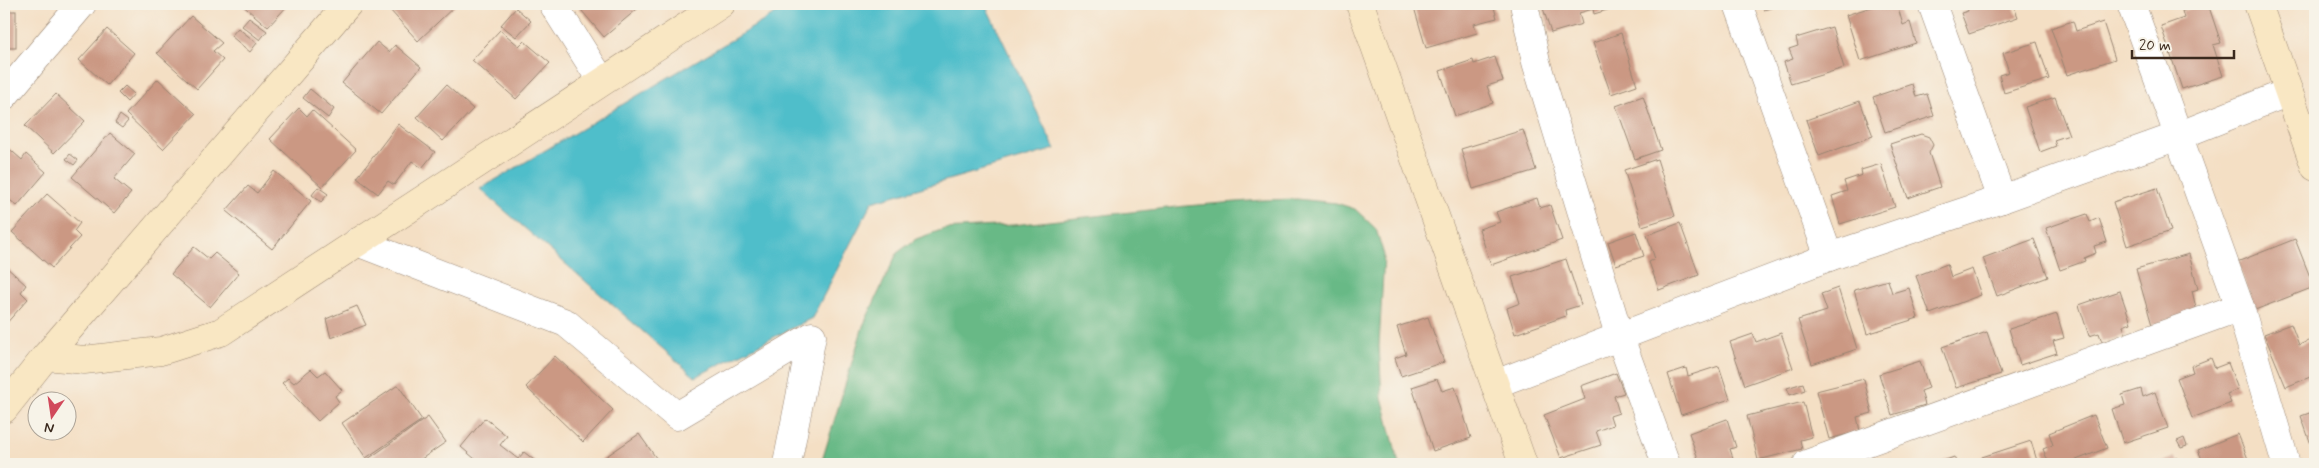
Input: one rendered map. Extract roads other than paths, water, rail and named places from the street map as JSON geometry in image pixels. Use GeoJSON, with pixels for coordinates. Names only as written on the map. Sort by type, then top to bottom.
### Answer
{"type":"FeatureCollection","features":[{"type":"Feature","properties":{"kind":"street"},"geometry":{"type":"LineString","coordinates":[[4,96],[82,4]]}},
{"type":"Feature","properties":{"kind":"street"},"geometry":{"type":"LineString","coordinates":[[554,4],[602,80]]}},
{"type":"Feature","properties":{"kind":"street"},"geometry":{"type":"LineString","coordinates":[[46,356],[84,360],[161,351],[221,332],[720,4]]}},
{"type":"Feature","properties":{"kind":"street"},"geometry":{"type":"LineString","coordinates":[[1360,4],[1523,464]]}},
{"type":"Feature","properties":{"kind":"street"},"geometry":{"type":"LineString","coordinates":[[1524,4],[1536,62],[1619,335],[1666,464]]}},
{"type":"Feature","properties":{"kind":"street"},"geometry":{"type":"LineString","coordinates":[[1738,4],[1829,256]]}},
{"type":"Feature","properties":{"kind":"street"},"geometry":{"type":"LineString","coordinates":[[1932,4],[2002,199]]}},
{"type":"Feature","properties":{"kind":"street"},"geometry":{"type":"LineString","coordinates":[[2131,4],[2240,306],[2286,464]]}},
{"type":"Feature","properties":{"kind":"street"},"geometry":{"type":"LineString","coordinates":[[2258,4],[2315,167]]}},
{"type":"Feature","properties":{"kind":"street"},"geometry":{"type":"LineString","coordinates":[[4,409],[46,356],[344,5]]}},
{"type":"Feature","properties":{"kind":"street"},"geometry":{"type":"LineString","coordinates":[[1495,384],[1829,256],[2002,199],[2178,136],[2289,92]]}},
{"type":"Feature","properties":{"kind":"street"},"geometry":{"type":"LineString","coordinates":[[357,242],[566,323],[677,416],[812,336],[787,464]]}},
{"type":"Feature","properties":{"kind":"street"},"geometry":{"type":"LineString","coordinates":[[1807,464],[2240,306]]}},
{"type":"Feature","properties":{"kind":"water"},"geometry":{"type":"Polygon","coordinates":[[[792,4],[985,4],[1055,149],[872,202],[812,318],[695,377],[480,189],[792,4]]]}}]}
